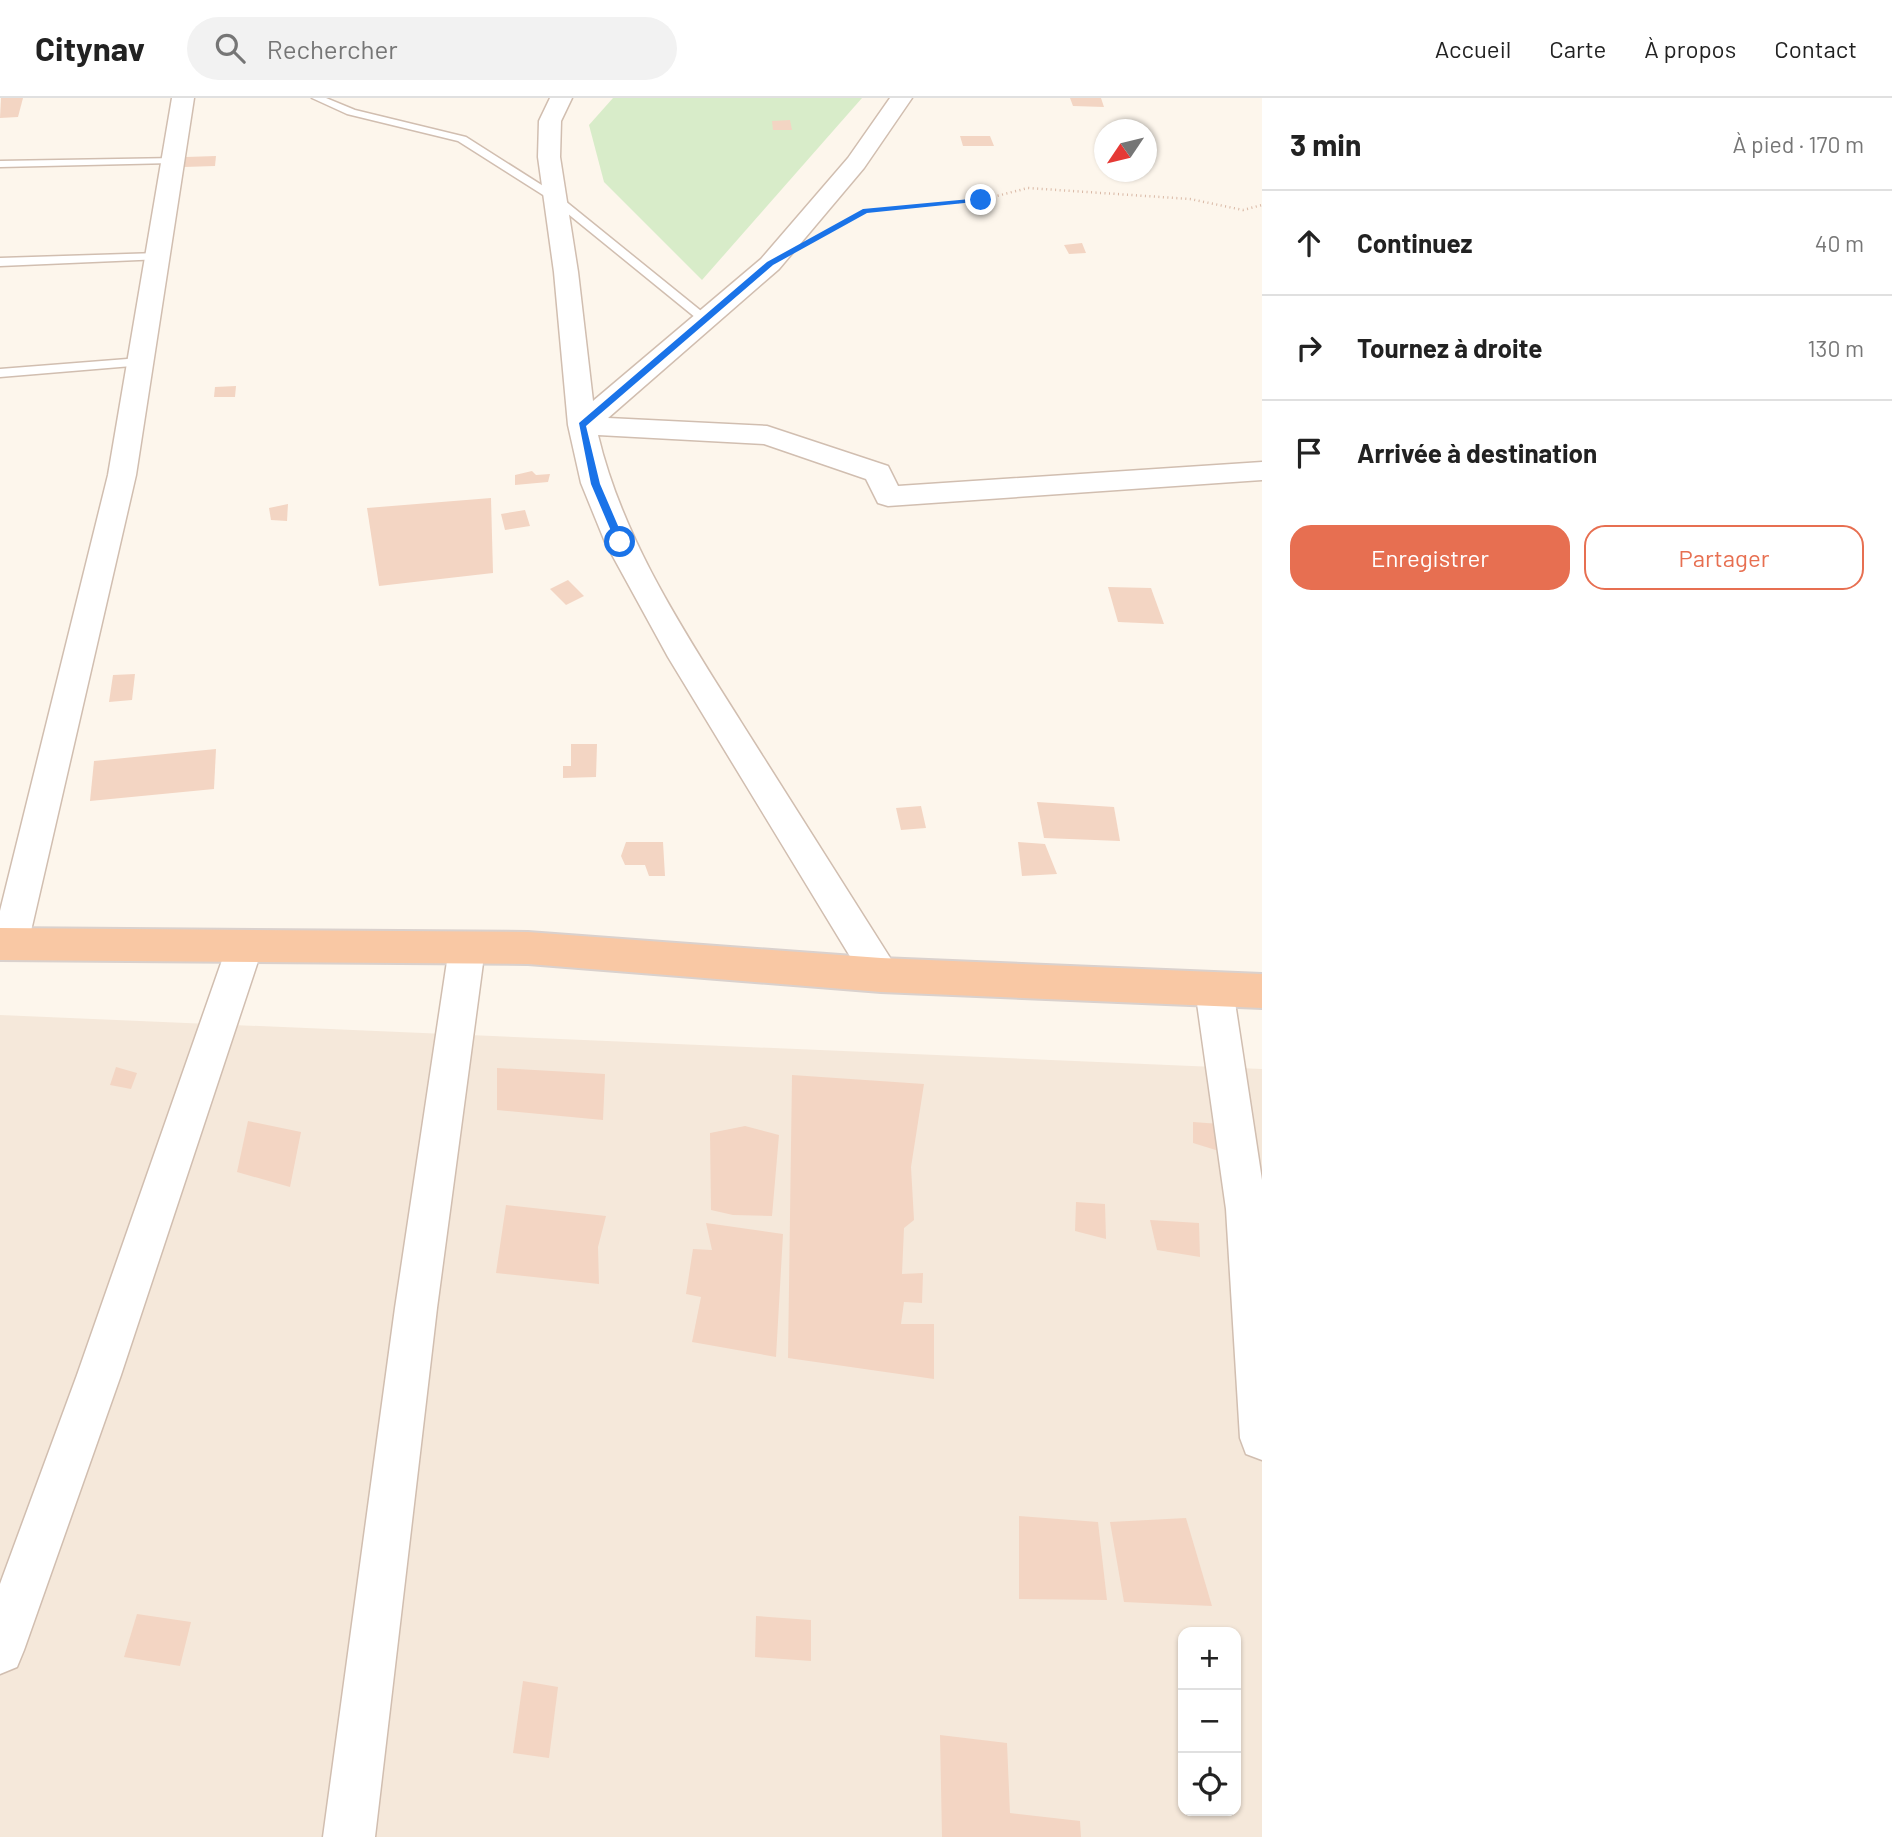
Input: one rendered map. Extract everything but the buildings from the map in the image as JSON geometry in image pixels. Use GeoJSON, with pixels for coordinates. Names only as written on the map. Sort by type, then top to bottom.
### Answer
{"type":"FeatureCollection","features":[{"type":"Feature","properties":{"kind":"highway"},"geometry":{"type":"LineString","coordinates":[[3,940],[244,946],[528,948],[881,975],[1262,990]]}},
{"type":"Feature","properties":{"kind":"street"},"geometry":{"type":"LineString","coordinates":[[3,940],[122,475],[183,98]]}},
{"type":"Feature","properties":{"kind":"street"},"geometry":{"type":"LineString","coordinates":[[561,98],[550,121],[549,158],[582,425],[595,484],[620,542],[679,649],[881,975]]}},
{"type":"Feature","properties":{"kind":"street"},"geometry":{"type":"LineString","coordinates":[[582,425],[770,264],[856,163],[901,98]]}},
{"type":"Feature","properties":{"kind":"street"},"geometry":{"type":"LineString","coordinates":[[582,425],[767,435],[878,473],[888,496],[1262,471]]}},
{"type":"Feature","properties":{"kind":"street"},"geometry":{"type":"LineString","coordinates":[[0,1650],[99,1375],[244,946]]}},
{"type":"Feature","properties":{"kind":"street"},"geometry":{"type":"LineString","coordinates":[[349,1837],[416,1308],[467,948]]}},
{"type":"Feature","properties":{"kind":"street"},"geometry":{"type":"LineString","coordinates":[[1214,989],[1254,1223],[1262,1438]]}},
{"type":"Feature","properties":{"kind":"lane"},"geometry":{"type":"LineString","coordinates":[[317,98],[351,112],[462,139],[555,198],[705,319]]}},
{"type":"Feature","properties":{"kind":"lane"},"geometry":{"type":"LineString","coordinates":[[0,164],[173,160]]}},
{"type":"Feature","properties":{"kind":"lane"},"geometry":{"type":"LineString","coordinates":[[0,262],[158,257]]}},
{"type":"Feature","properties":{"kind":"lane"},"geometry":{"type":"LineString","coordinates":[[0,373],[140,362]]}},
{"type":"Feature","properties":{"kind":"path"},"geometry":{"type":"LineString","coordinates":[[854,217],[865,211],[981,200],[1028,188],[1190,199],[1243,210],[1262,205]]}},
{"type":"Feature","properties":{"kind":"shaded area"},"geometry":{"type":"Polygon","coordinates":[[[0,1015],[1262,1069],[1262,1837],[0,1837],[0,1015]]]}},
{"type":"Feature","properties":{"kind":"green space"},"geometry":{"type":"Polygon","coordinates":[[[613,98],[862,98],[702,280],[604,182],[589,125],[613,98]]]}},
{"type":"Feature","properties":{"kind":"route"},"geometry":{"type":"LineString","coordinates":[[620,542],[595,484],[582,425],[770,264],[865,211],[981,200]]}}]}
